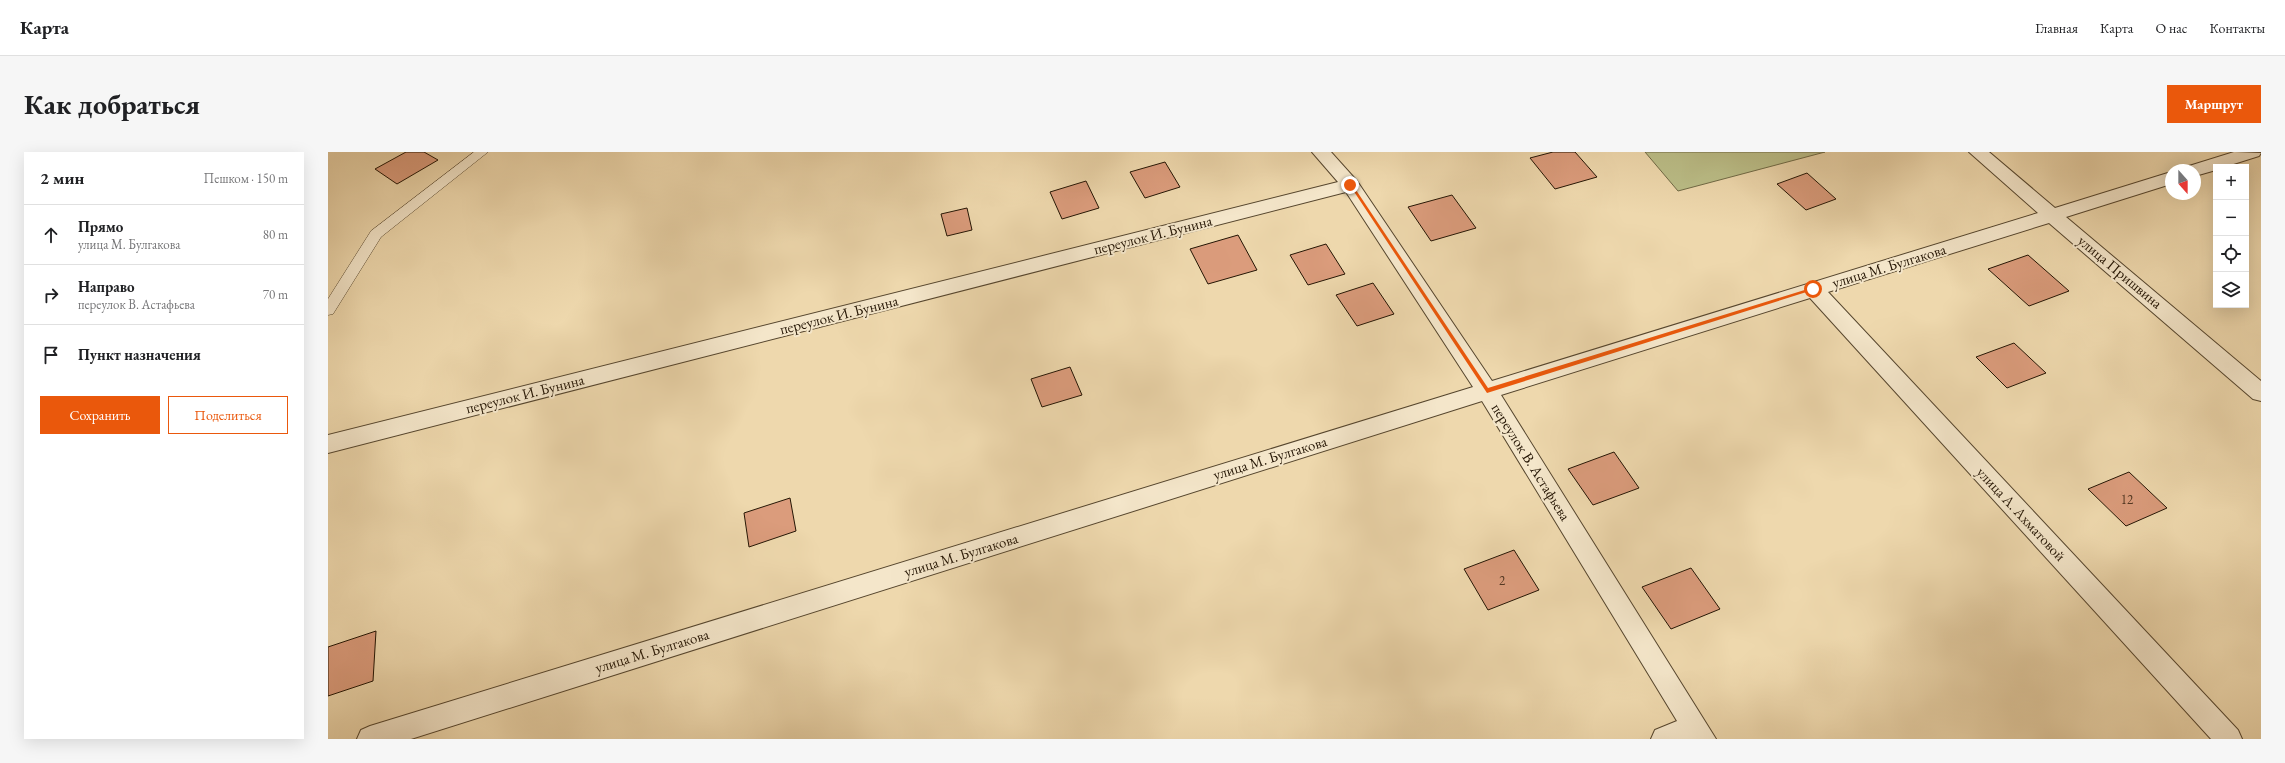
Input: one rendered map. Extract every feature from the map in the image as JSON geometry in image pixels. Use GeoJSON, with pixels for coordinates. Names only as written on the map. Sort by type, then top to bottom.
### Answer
{"type":"FeatureCollection","features":[{"type":"Feature","properties":{"kind":"street","name":"переулок В. Астафьева"},"geometry":{"type":"LineString","coordinates":[[1321,152],[1350,185],[1487,391],[1699,733]]}},
{"type":"Feature","properties":{"kind":"street","name":"улица Пришвина"},"geometry":{"type":"LineString","coordinates":[[1978,152],[2261,393]]}},
{"type":"Feature","properties":{"kind":"street"},"geometry":{"type":"LineString","coordinates":[[2201,168],[2253,152]]}},
{"type":"Feature","properties":{"kind":"street","name":"улица М. Булгакова"},"geometry":{"type":"LineString","coordinates":[[370,739],[2165,180]]}},
{"type":"Feature","properties":{"kind":"street","name":"переулок И. Бунина"},"geometry":{"type":"LineString","coordinates":[[328,444],[1350,185]]}},
{"type":"Feature","properties":{"kind":"street","name":"улица А. Ахматовой"},"geometry":{"type":"LineString","coordinates":[[1813,289],[2229,739]]}},
{"type":"Feature","properties":{"kind":"street"},"geometry":{"type":"LineString","coordinates":[[1664,739],[1699,733]]}},
{"type":"Feature","properties":{"kind":"lane"},"geometry":{"type":"LineString","coordinates":[[328,310],[376,234],[482,152]]}},
{"type":"Feature","properties":{"kind":"green space"},"geometry":{"type":"Polygon","coordinates":[[[1645,152],[1825,152],[1678,191],[1645,152]]]}},
{"type":"Feature","properties":{"kind":"building"},"geometry":{"type":"Polygon","coordinates":[[[406,152],[424,152],[438,160],[397,184],[375,169],[406,152]]]}},
{"type":"Feature","properties":{"kind":"building"},"geometry":{"type":"Polygon","coordinates":[[[1553,152],[1575,152],[1597,177],[1555,189],[1530,158],[1553,152]]]}},
{"type":"Feature","properties":{"kind":"building"},"geometry":{"type":"Polygon","coordinates":[[[1165,162],[1180,187],[1145,198],[1130,172],[1165,162]]]}},
{"type":"Feature","properties":{"kind":"building"},"geometry":{"type":"Polygon","coordinates":[[[1807,173],[1836,199],[1806,210],[1777,184],[1807,173]]]}},
{"type":"Feature","properties":{"kind":"building"},"geometry":{"type":"Polygon","coordinates":[[[1086,181],[1099,208],[1062,219],[1050,192],[1086,181]]]}},
{"type":"Feature","properties":{"kind":"building"},"geometry":{"type":"Polygon","coordinates":[[[1452,195],[1476,228],[1431,241],[1408,207],[1452,195]]]}},
{"type":"Feature","properties":{"kind":"building"},"geometry":{"type":"Polygon","coordinates":[[[967,208],[972,230],[947,236],[941,214],[967,208]]]}},
{"type":"Feature","properties":{"kind":"building"},"geometry":{"type":"Polygon","coordinates":[[[1238,235],[1257,270],[1208,284],[1190,249],[1238,235]]]}},
{"type":"Feature","properties":{"kind":"building"},"geometry":{"type":"Polygon","coordinates":[[[1326,244],[1345,274],[1308,285],[1290,255],[1326,244]]]}},
{"type":"Feature","properties":{"kind":"building"},"geometry":{"type":"Polygon","coordinates":[[[2028,255],[2069,291],[2029,306],[1988,269],[2028,255]]]}},
{"type":"Feature","properties":{"kind":"building"},"geometry":{"type":"Polygon","coordinates":[[[1373,283],[1394,314],[1357,326],[1336,295],[1373,283]]]}},
{"type":"Feature","properties":{"kind":"building"},"geometry":{"type":"Polygon","coordinates":[[[2014,343],[2046,373],[2007,388],[1976,357],[2014,343]]]}},
{"type":"Feature","properties":{"kind":"building"},"geometry":{"type":"Polygon","coordinates":[[[1070,367],[1082,395],[1042,407],[1031,379],[1070,367]]]}},
{"type":"Feature","properties":{"kind":"building"},"geometry":{"type":"Polygon","coordinates":[[[1614,452],[1639,488],[1593,505],[1568,469],[1614,452]]]}},
{"type":"Feature","properties":{"kind":"building"},"geometry":{"type":"Polygon","coordinates":[[[2129,472],[2167,508],[2126,526],[2088,489],[2129,472]]]}},
{"type":"Feature","properties":{"kind":"building"},"geometry":{"type":"Polygon","coordinates":[[[790,498],[796,531],[749,547],[744,513],[790,498]]]}},
{"type":"Feature","properties":{"kind":"building"},"geometry":{"type":"Polygon","coordinates":[[[1514,550],[1539,590],[1488,610],[1464,569],[1514,550]]]}},
{"type":"Feature","properties":{"kind":"building"},"geometry":{"type":"Polygon","coordinates":[[[1691,568],[1720,609],[1671,629],[1642,587],[1691,568]]]}},
{"type":"Feature","properties":{"kind":"building"},"geometry":{"type":"Polygon","coordinates":[[[376,631],[373,681],[328,696],[328,647],[376,631]]]}},
{"type":"Feature","properties":{"kind":"route"},"geometry":{"type":"LineString","coordinates":[[1350,185],[1487,391],[1813,289]]}}]}
